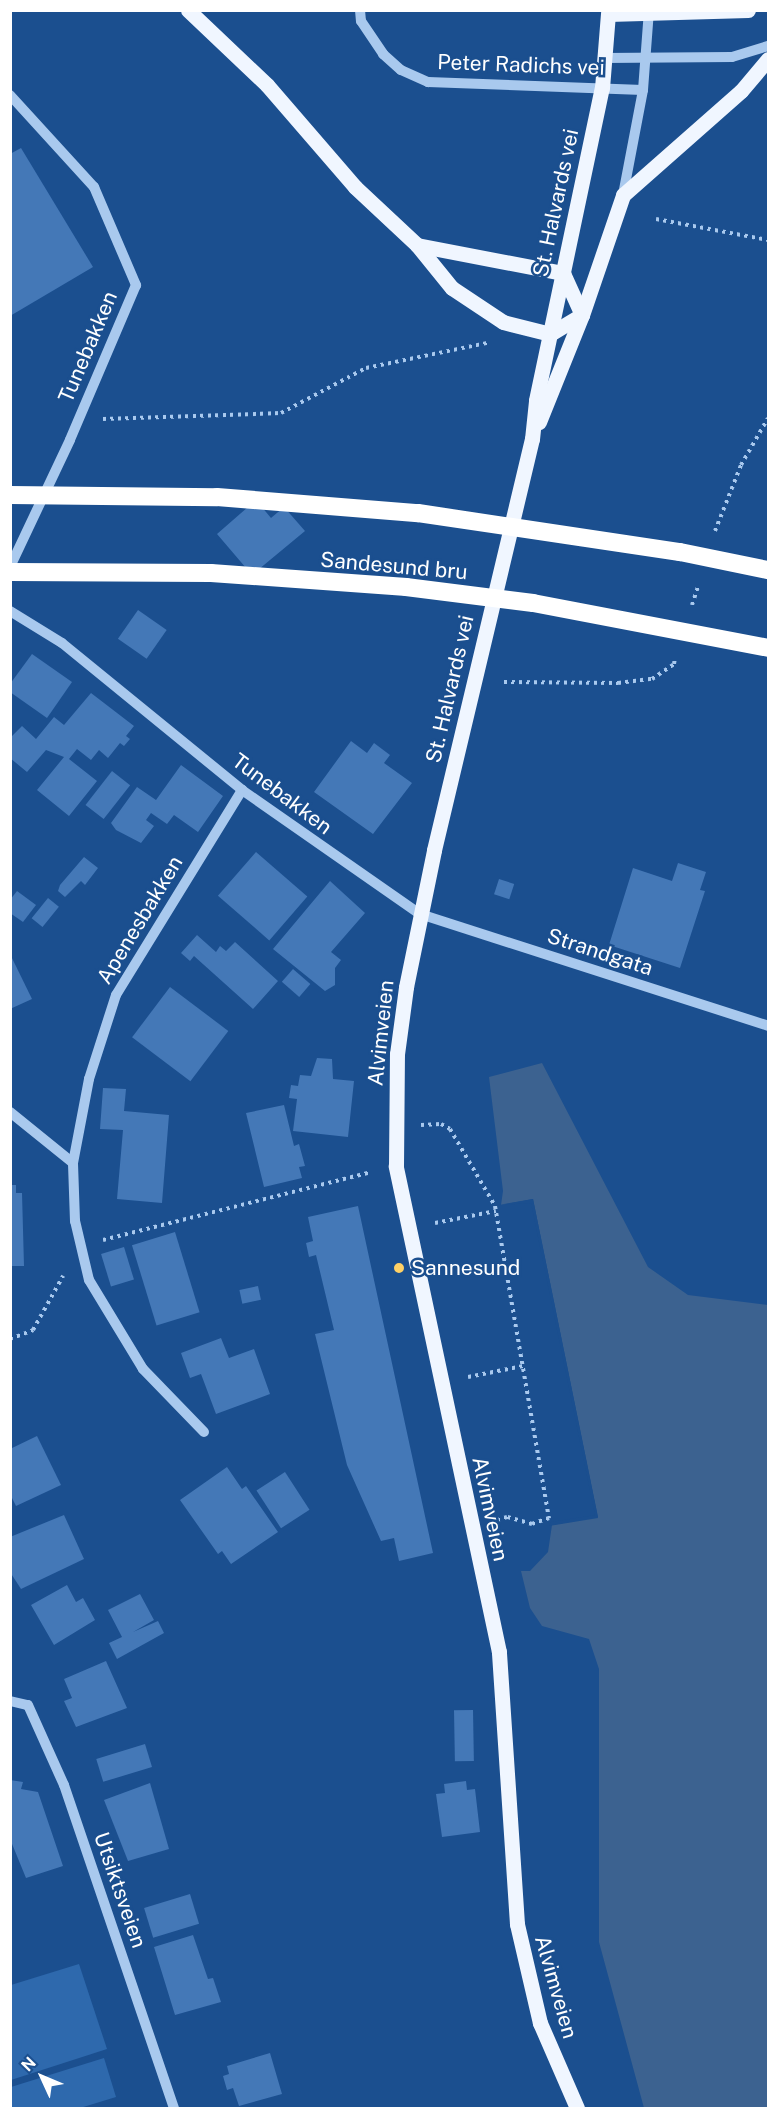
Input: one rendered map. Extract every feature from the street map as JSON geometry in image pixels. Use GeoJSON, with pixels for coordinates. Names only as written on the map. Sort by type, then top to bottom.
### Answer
{"type":"FeatureCollection","features":[{"type":"Feature","properties":{"kind":"highway"},"geometry":{"type":"LineString","coordinates":[[10,495],[217,497],[418,513],[614,541],[768,570]]}},
{"type":"Feature","properties":{"kind":"highway","name":"Sandesund bru"},"geometry":{"type":"LineString","coordinates":[[10,572],[211,573],[406,587],[580,611],[768,648]]}},
{"type":"Feature","properties":{"kind":"main road"},"geometry":{"type":"LineString","coordinates":[[188,10],[267,85],[356,187],[417,244],[452,288],[503,322],[550,334],[582,315],[563,273],[417,244]]}},
{"type":"Feature","properties":{"kind":"main road","name":"St. Halvards vei"},"geometry":{"type":"LineString","coordinates":[[420,914],[532,439],[550,334],[602,88],[608,12],[748,10]]}},
{"type":"Feature","properties":{"kind":"main road","name":"St. Halvards vei"},"geometry":{"type":"LineString","coordinates":[[532,439],[582,315],[623,195],[741,91],[768,60]]}},
{"type":"Feature","properties":{"kind":"main road","name":"Alvimveien"},"geometry":{"type":"LineString","coordinates":[[420,914],[397,1054],[396,1166],[499,1652],[517,1924],[540,2023],[577,2109]]}},
{"type":"Feature","properties":{"kind":"street","name":"Peter Radichs vei"},"geometry":{"type":"LineString","coordinates":[[360,10],[361,21],[383,54],[401,70],[428,82],[643,90]]}},
{"type":"Feature","properties":{"kind":"street","name":"St. Halvards vei"},"geometry":{"type":"LineString","coordinates":[[623,195],[643,90],[649,13]]}},
{"type":"Feature","properties":{"kind":"street"},"geometry":{"type":"LineString","coordinates":[[604,58],[732,57],[768,46]]}},
{"type":"Feature","properties":{"kind":"street","name":"Tunebakken"},"geometry":{"type":"LineString","coordinates":[[10,95],[94,187],[135,285],[79,420],[10,567]]}},
{"type":"Feature","properties":{"kind":"street","name":"Tunebakken"},"geometry":{"type":"LineString","coordinates":[[10,611],[62,643],[242,790],[420,914]]}},
{"type":"Feature","properties":{"kind":"street","name":"Apenesbakken"},"geometry":{"type":"LineString","coordinates":[[204,1432],[143,1369],[88,1280],[75,1221],[74,1163],[89,1079],[117,995],[242,790]]}},
{"type":"Feature","properties":{"kind":"street","name":"Strandgata"},"geometry":{"type":"LineString","coordinates":[[420,914],[768,1026]]}},
{"type":"Feature","properties":{"kind":"street"},"geometry":{"type":"LineString","coordinates":[[10,1112],[74,1163]]}},
{"type":"Feature","properties":{"kind":"street","name":"Utsiktsveien"},"geometry":{"type":"LineString","coordinates":[[10,1701],[28,1705],[64,1785],[174,2109]]}},
{"type":"Feature","properties":{"kind":"path"},"geometry":{"type":"LineString","coordinates":[[656,219],[768,240]]}},
{"type":"Feature","properties":{"kind":"path"},"geometry":{"type":"LineString","coordinates":[[79,420],[281,413],[366,368],[497,342]]}},
{"type":"Feature","properties":{"kind":"path"},"geometry":{"type":"LineString","coordinates":[[714,535],[741,465],[768,418]]}},
{"type":"Feature","properties":{"kind":"path"},"geometry":{"type":"LineString","coordinates":[[690,610],[700,578]]}},
{"type":"Feature","properties":{"kind":"path"},"geometry":{"type":"LineString","coordinates":[[504,682],[618,683],[652,679],[674,664],[677,653]]}},
{"type":"Feature","properties":{"kind":"path"},"geometry":{"type":"LineString","coordinates":[[420,1125],[441,1124],[450,1129],[496,1210],[549,1518],[531,1524],[507,1517],[494,1520]]}},
{"type":"Feature","properties":{"kind":"path"},"geometry":{"type":"LineString","coordinates":[[207,1217],[396,1166]]}},
{"type":"Feature","properties":{"kind":"path"},"geometry":{"type":"LineString","coordinates":[[435,1223],[496,1210]]}},
{"type":"Feature","properties":{"kind":"path"},"geometry":{"type":"LineString","coordinates":[[10,1339],[33,1330]]}},
{"type":"Feature","properties":{"kind":"path"},"geometry":{"type":"LineString","coordinates":[[464,1377],[523,1366]]}},
{"type":"Feature","properties":{"kind":"shaded area"},"geometry":{"type":"Polygon","coordinates":[[[542,1063],[648,1267],[688,1295],[768,1305],[768,2108],[644,2108],[599,1942],[599,1669],[589,1639],[542,1626],[530,1608],[521,1571],[530,1571],[548,1552],[552,1525],[598,1517],[533,1199],[501,1205],[503,1191],[489,1077],[542,1063]]]}},
{"type":"Feature","properties":{"kind":"shaded area"},"geometry":{"type":"Polygon","coordinates":[[[79,1964],[107,2049],[11,2080],[11,1985],[79,1964]]]}},
{"type":"Feature","properties":{"kind":"shaded area"},"geometry":{"type":"Polygon","coordinates":[[[104,2058],[116,2097],[80,2108],[11,2108],[11,2087],[104,2058]]]}},
{"type":"Feature","properties":{"kind":"pier"},"geometry":{"type":"Polygon","coordinates":[[[533,1199],[598,1518],[549,1526],[551,1522],[595,1515],[531,1203],[498,1205],[533,1199]]]}},
{"type":"Feature","properties":{"kind":"building"},"geometry":{"type":"Polygon","coordinates":[[[21,148],[93,267],[10,316],[10,154],[21,148]]]}},
{"type":"Feature","properties":{"kind":"building"},"geometry":{"type":"Polygon","coordinates":[[[256,500],[271,518],[284,507],[305,531],[252,575],[217,534],[256,500]]]}},
{"type":"Feature","properties":{"kind":"building"},"geometry":{"type":"Polygon","coordinates":[[[138,610],[167,630],[147,659],[118,639],[138,610]]]}},
{"type":"Feature","properties":{"kind":"building"},"geometry":{"type":"Polygon","coordinates":[[[32,654],[72,682],[47,718],[10,692],[10,684],[32,654]]]}},
{"type":"Feature","properties":{"kind":"building"},"geometry":{"type":"Polygon","coordinates":[[[91,693],[134,726],[126,736],[130,739],[124,746],[120,743],[108,758],[99,750],[91,760],[77,749],[69,759],[97,781],[69,816],[37,790],[64,757],[46,750],[27,772],[10,758],[10,738],[22,726],[36,739],[54,717],[64,725],[91,693]]]}},
{"type":"Feature","properties":{"kind":"building"},"geometry":{"type":"Polygon","coordinates":[[[351,741],[367,753],[374,743],[390,755],[384,763],[412,783],[373,834],[314,792],[351,741]]]}},
{"type":"Feature","properties":{"kind":"building"},"geometry":{"type":"Polygon","coordinates":[[[181,765],[223,796],[198,832],[174,815],[167,824],[151,813],[146,820],[154,826],[141,843],[116,830],[111,823],[137,787],[156,800],[181,765]]]}},
{"type":"Feature","properties":{"kind":"building"},"geometry":{"type":"Polygon","coordinates":[[[112,771],[130,785],[104,819],[86,805],[112,771]]]}},
{"type":"Feature","properties":{"kind":"building"},"geometry":{"type":"Polygon","coordinates":[[[256,852],[307,897],[269,940],[218,896],[256,852]]]}},
{"type":"Feature","properties":{"kind":"building"},"geometry":{"type":"Polygon","coordinates":[[[84,857],[98,868],[85,885],[81,881],[65,897],[58,891],[60,885],[84,857]]]}},
{"type":"Feature","properties":{"kind":"building"},"geometry":{"type":"Polygon","coordinates":[[[678,863],[706,872],[700,890],[705,891],[680,968],[609,945],[633,868],[672,881],[678,863]]]}},
{"type":"Feature","properties":{"kind":"building"},"geometry":{"type":"Polygon","coordinates":[[[499,879],[514,884],[509,899],[494,894],[499,879]]]}},
{"type":"Feature","properties":{"kind":"building"},"geometry":{"type":"Polygon","coordinates":[[[330,881],[365,913],[331,952],[341,960],[335,968],[335,985],[325,991],[273,949],[330,881]]]}},
{"type":"Feature","properties":{"kind":"building"},"geometry":{"type":"Polygon","coordinates":[[[17,891],[36,905],[23,922],[10,913],[10,900],[17,891]]]}},
{"type":"Feature","properties":{"kind":"building"},"geometry":{"type":"Polygon","coordinates":[[[48,898],[59,907],[43,927],[32,918],[48,898]]]}},
{"type":"Feature","properties":{"kind":"building"},"geometry":{"type":"Polygon","coordinates":[[[197,935],[216,952],[220,946],[226,951],[235,942],[278,981],[253,1009],[194,956],[190,961],[181,953],[197,935]]]}},
{"type":"Feature","properties":{"kind":"building"},"geometry":{"type":"Polygon","coordinates":[[[10,954],[32,999],[10,1009],[10,954]]]}},
{"type":"Feature","properties":{"kind":"building"},"geometry":{"type":"Polygon","coordinates":[[[293,969],[310,984],[299,997],[282,982],[293,969]]]}},
{"type":"Feature","properties":{"kind":"building"},"geometry":{"type":"Polygon","coordinates":[[[170,987],[228,1031],[190,1081],[132,1037],[170,987]]]}},
{"type":"Feature","properties":{"kind":"building"},"geometry":{"type":"Polygon","coordinates":[[[317,1058],[332,1059],[333,1079],[354,1081],[348,1137],[293,1131],[297,1099],[289,1098],[291,1085],[298,1086],[300,1075],[311,1076],[317,1058]]]}},
{"type":"Feature","properties":{"kind":"building"},"geometry":{"type":"Polygon","coordinates":[[[103,1088],[126,1089],[124,1111],[169,1115],[162,1203],[117,1199],[123,1130],[100,1129],[103,1088]]]}},
{"type":"Feature","properties":{"kind":"building"},"geometry":{"type":"Polygon","coordinates":[[[284,1105],[294,1146],[299,1144],[305,1166],[299,1167],[302,1178],[264,1187],[246,1113],[284,1105]]]}},
{"type":"Feature","properties":{"kind":"building"},"geometry":{"type":"Polygon","coordinates":[[[10,1185],[16,1185],[16,1193],[22,1193],[24,1266],[10,1266],[10,1185]]]}},
{"type":"Feature","properties":{"kind":"building"},"geometry":{"type":"Polygon","coordinates":[[[358,1206],[433,1553],[399,1561],[394,1538],[381,1541],[347,1465],[315,1334],[334,1330],[316,1255],[309,1257],[306,1243],[313,1241],[308,1217],[358,1206]]]}},
{"type":"Feature","properties":{"kind":"building"},"geometry":{"type":"Polygon","coordinates":[[[175,1232],[200,1312],[157,1325],[132,1245],[175,1232]]]}},
{"type":"Feature","properties":{"kind":"building"},"geometry":{"type":"Polygon","coordinates":[[[124,1247],[134,1280],[111,1287],[101,1254],[124,1247]]]}},
{"type":"Feature","properties":{"kind":"building"},"geometry":{"type":"Polygon","coordinates":[[[258,1286],[261,1300],[242,1304],[239,1290],[258,1286]]]}},
{"type":"Feature","properties":{"kind":"building"},"geometry":{"type":"Polygon","coordinates":[[[221,1338],[229,1358],[254,1349],[270,1394],[216,1414],[201,1374],[190,1378],[181,1353],[221,1338]]]}},
{"type":"Feature","properties":{"kind":"building"},"geometry":{"type":"Polygon","coordinates":[[[37,1436],[61,1485],[16,1506],[10,1494],[10,1449],[37,1436]]]}},
{"type":"Feature","properties":{"kind":"building"},"geometry":{"type":"Polygon","coordinates":[[[227,1467],[242,1489],[246,1486],[278,1532],[231,1564],[222,1551],[218,1554],[180,1500],[227,1467]]]}},
{"type":"Feature","properties":{"kind":"building"},"geometry":{"type":"Polygon","coordinates":[[[285,1472],[310,1510],[281,1528],[256,1491],[285,1472]]]}},
{"type":"Feature","properties":{"kind":"building"},"geometry":{"type":"Polygon","coordinates":[[[64,1515],[84,1559],[21,1589],[10,1572],[10,1537],[64,1515]]]}},
{"type":"Feature","properties":{"kind":"building"},"geometry":{"type":"Polygon","coordinates":[[[67,1585],[76,1602],[83,1598],[95,1620],[54,1645],[31,1605],[67,1585]]]}},
{"type":"Feature","properties":{"kind":"building"},"geometry":{"type":"Polygon","coordinates":[[[140,1594],[154,1620],[133,1632],[158,1621],[164,1633],[117,1659],[109,1643],[122,1637],[108,1610],[140,1594]]]}},
{"type":"Feature","properties":{"kind":"building"},"geometry":{"type":"Polygon","coordinates":[[[106,1661],[127,1708],[76,1727],[64,1701],[72,1698],[64,1679],[106,1661]]]}},
{"type":"Feature","properties":{"kind":"building"},"geometry":{"type":"Polygon","coordinates":[[[454,1710],[473,1710],[474,1761],[455,1761],[454,1710]]]}},
{"type":"Feature","properties":{"kind":"building"},"geometry":{"type":"Polygon","coordinates":[[[145,1744],[152,1767],[103,1782],[96,1759],[145,1744]]]}},
{"type":"Feature","properties":{"kind":"building"},"geometry":{"type":"Polygon","coordinates":[[[10,1780],[23,1782],[21,1789],[38,1792],[63,1866],[26,1878],[10,1839],[10,1780]]]}},
{"type":"Feature","properties":{"kind":"building"},"geometry":{"type":"Polygon","coordinates":[[[466,1781],[467,1790],[475,1789],[480,1832],[442,1837],[436,1794],[445,1793],[444,1784],[466,1781]]]}},
{"type":"Feature","properties":{"kind":"building"},"geometry":{"type":"Polygon","coordinates":[[[150,1783],[169,1849],[128,1861],[104,1800],[150,1783]]]}},
{"type":"Feature","properties":{"kind":"building"},"geometry":{"type":"Polygon","coordinates":[[[190,1894],[199,1924],[153,1938],[144,1908],[190,1894]]]}},
{"type":"Feature","properties":{"kind":"building"},"geometry":{"type":"Polygon","coordinates":[[[193,1935],[208,1979],[213,1978],[221,2002],[175,2015],[154,1947],[193,1935]]]}},
{"type":"Feature","properties":{"kind":"building"},"geometry":{"type":"Polygon","coordinates":[[[270,2053],[282,2094],[239,2106],[233,2088],[227,2090],[223,2076],[229,2074],[227,2066],[270,2053]]]}},
{"type":"Feature","properties":{"kind":"place","name":"Sannesund"},"geometry":{"type":"Point","coordinates":[399,1268]}}]}
